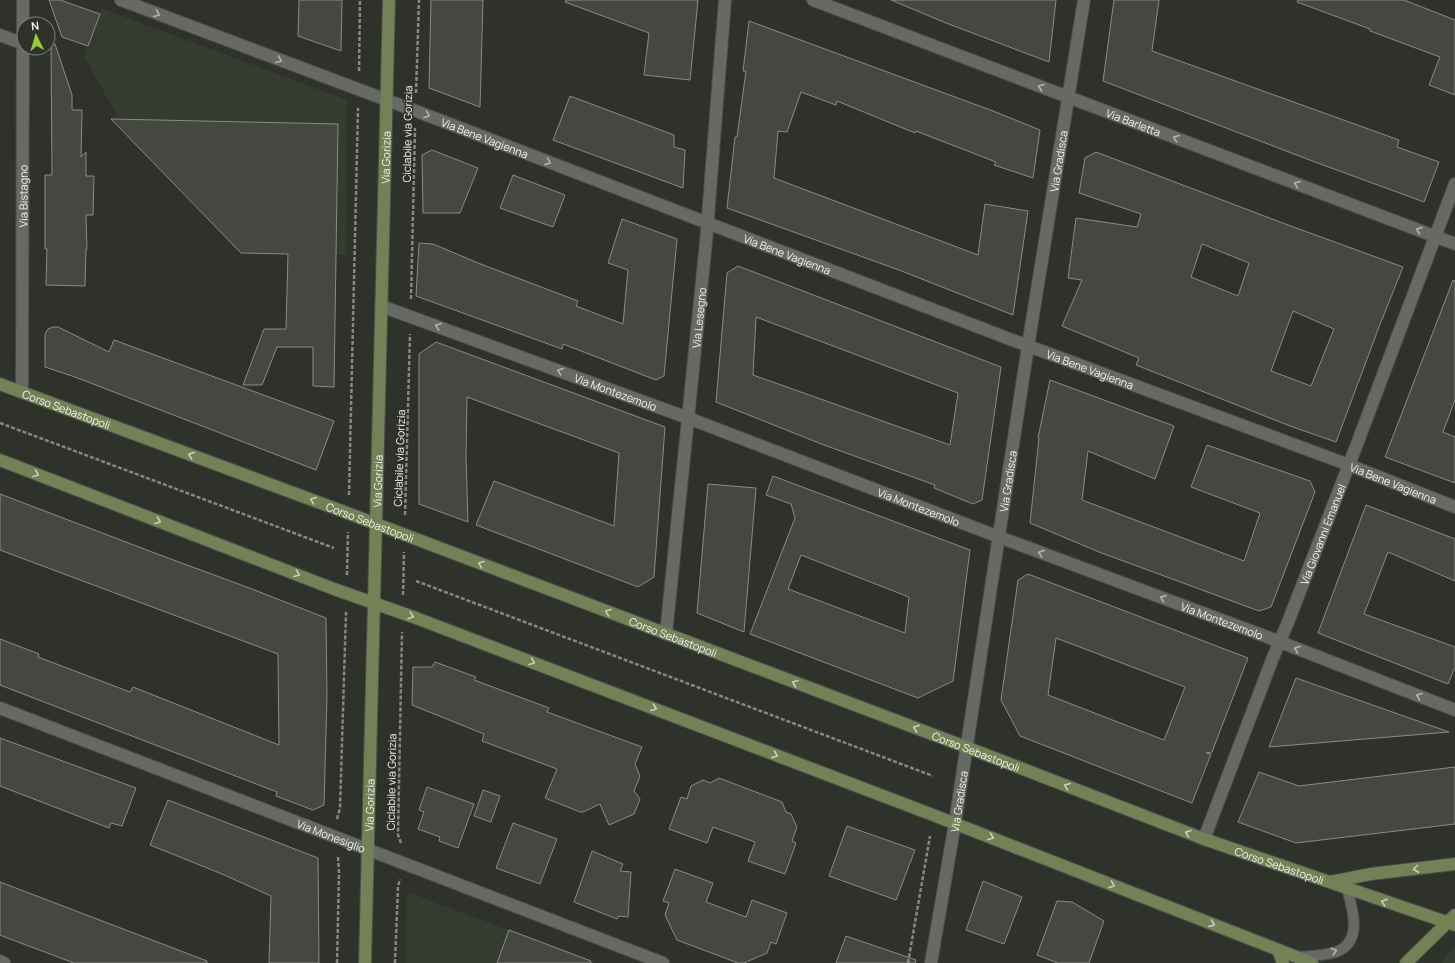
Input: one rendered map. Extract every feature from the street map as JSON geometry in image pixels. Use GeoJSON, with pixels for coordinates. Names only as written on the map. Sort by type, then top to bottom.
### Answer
{"type":"FeatureCollection","features":[{"type":"Feature","properties":{"kind":"main road","name":"Via Gorizia"},"geometry":{"type":"LineString","coordinates":[[365,963],[389,0]]}},
{"type":"Feature","properties":{"kind":"main road","name":"Corso Sebastopoli"},"geometry":{"type":"LineString","coordinates":[[0,384],[349,513],[1204,839],[1347,889],[1453,921]]}},
{"type":"Feature","properties":{"kind":"main road"},"geometry":{"type":"LineString","coordinates":[[0,460],[346,593],[954,823],[1312,963]]}},
{"type":"Feature","properties":{"kind":"main road"},"geometry":{"type":"LineString","coordinates":[[1329,882],[1371,874],[1455,864]]}},
{"type":"Feature","properties":{"kind":"main road"},"geometry":{"type":"LineString","coordinates":[[1406,963],[1453,921]]}},
{"type":"Feature","properties":{"kind":"main road"},"geometry":{"type":"LineString","coordinates":[[1278,950],[1282,963]]}},
{"type":"Feature","properties":{"kind":"street","name":"Via Bistagno"},"geometry":{"type":"LineString","coordinates":[[23,0],[23,16]]}},
{"type":"Feature","properties":{"kind":"street","name":"Via Bene Vagienna"},"geometry":{"type":"LineString","coordinates":[[121,0],[416,111],[1028,346],[1349,465],[1455,507]]}},
{"type":"Feature","properties":{"kind":"street","name":"Via Lesegno"},"geometry":{"type":"LineString","coordinates":[[666,634],[707,223],[725,0]]}},
{"type":"Feature","properties":{"kind":"street","name":"Via Barletta"},"geometry":{"type":"LineString","coordinates":[[813,0],[1455,244]]}},
{"type":"Feature","properties":{"kind":"street","name":"Via Gradisca"},"geometry":{"type":"LineString","coordinates":[[931,963],[1084,0]]}},
{"type":"Feature","properties":{"kind":"street"},"geometry":{"type":"LineString","coordinates":[[0,35],[16,41]]}},
{"type":"Feature","properties":{"kind":"street","name":"Via Bistagno"},"geometry":{"type":"LineString","coordinates":[[22,392],[24,56]]}},
{"type":"Feature","properties":{"kind":"street","name":"Via Giovanni Emanuel"},"geometry":{"type":"LineString","coordinates":[[1204,839],[1349,465],[1455,184]]}},
{"type":"Feature","properties":{"kind":"street","name":"Via Montezemolo"},"geometry":{"type":"LineString","coordinates":[[381,306],[688,418],[999,537],[1280,642],[1455,710]]}},
{"type":"Feature","properties":{"kind":"street","name":"Via Monesiglio"},"geometry":{"type":"LineString","coordinates":[[0,708],[663,963]]}},
{"type":"Feature","properties":{"kind":"street"},"geometry":{"type":"LineString","coordinates":[[0,961],[4,963]]}},
{"type":"Feature","properties":{"kind":"lane"},"geometry":{"type":"LineString","coordinates":[[1295,957],[1335,952],[1344,947],[1351,940],[1354,933],[1354,923],[1347,889]]}},
{"type":"Feature","properties":{"kind":"path"},"geometry":{"type":"LineString","coordinates":[[337,963],[339,873],[336,837],[337,818],[340,808],[349,513],[360,0]]}},
{"type":"Feature","properties":{"kind":"path","name":"Ciclabile via Gorizia"},"geometry":{"type":"LineString","coordinates":[[395,963],[398,886],[402,863],[402,848],[398,835],[402,613],[419,0]]}},
{"type":"Feature","properties":{"kind":"path"},"geometry":{"type":"LineString","coordinates":[[0,423],[334,548]]}},
{"type":"Feature","properties":{"kind":"path"},"geometry":{"type":"LineString","coordinates":[[416,581],[933,776]]}},
{"type":"Feature","properties":{"kind":"path"},"geometry":{"type":"LineString","coordinates":[[908,963],[930,836]]}},
{"type":"Feature","properties":{"kind":"shaded area"},"geometry":{"type":"Polygon","coordinates":[[[101,8],[347,100],[346,255],[241,253],[115,123],[119,119],[84,56],[101,8]]]}},
{"type":"Feature","properties":{"kind":"shaded area"},"geometry":{"type":"Polygon","coordinates":[[[407,892],[596,963],[406,963],[407,892]]]}},
{"type":"Feature","properties":{"kind":"shaded area"},"geometry":{"type":"Polygon","coordinates":[[[1455,948],[1455,963],[1442,963],[1447,953],[1455,948]]]}},
{"type":"Feature","properties":{"kind":"building"},"geometry":{"type":"Polygon","coordinates":[[[49,0],[60,0],[100,14],[88,46],[62,37],[56,16],[55,16],[49,0]]]}},
{"type":"Feature","properties":{"kind":"building"},"geometry":{"type":"Polygon","coordinates":[[[299,0],[342,0],[341,51],[298,36],[299,0]]]}},
{"type":"Feature","properties":{"kind":"building"},"geometry":{"type":"Polygon","coordinates":[[[431,0],[483,0],[480,107],[429,88],[431,0]]]}},
{"type":"Feature","properties":{"kind":"building"},"geometry":{"type":"Polygon","coordinates":[[[566,0],[698,0],[690,80],[644,75],[649,33],[565,2],[566,0]]]}},
{"type":"Feature","properties":{"kind":"building"},"geometry":{"type":"Polygon","coordinates":[[[891,0],[1056,0],[1049,62],[946,23],[891,0]]]}},
{"type":"Feature","properties":{"kind":"building"},"geometry":{"type":"Polygon","coordinates":[[[1114,0],[1159,0],[1152,51],[1399,140],[1397,147],[1439,162],[1424,202],[1103,81],[1114,0]]]}},
{"type":"Feature","properties":{"kind":"building"},"geometry":{"type":"Polygon","coordinates":[[[1298,0],[1404,0],[1455,20],[1455,95],[1429,85],[1440,57],[1297,2],[1298,0]]]}},
{"type":"Feature","properties":{"kind":"building"},"geometry":{"type":"Polygon","coordinates":[[[749,21],[993,111],[1040,130],[1033,178],[994,165],[996,162],[916,131],[915,133],[837,101],[836,105],[801,92],[787,132],[778,131],[774,178],[978,255],[985,204],[1028,211],[1013,315],[899,270],[727,208],[735,137],[737,137],[746,71],[743,71],[749,21]]]}},
{"type":"Feature","properties":{"kind":"building"},"geometry":{"type":"Polygon","coordinates":[[[56,47],[72,95],[72,110],[82,110],[81,157],[86,152],[86,176],[94,176],[93,215],[86,215],[87,249],[85,286],[46,285],[47,249],[45,249],[45,175],[52,175],[51,56],[56,56],[56,47]]]}},
{"type":"Feature","properties":{"kind":"building"},"geometry":{"type":"Polygon","coordinates":[[[570,96],[674,135],[674,147],[685,150],[683,188],[553,140],[570,96]]]}},
{"type":"Feature","properties":{"kind":"building"},"geometry":{"type":"Polygon","coordinates":[[[111,119],[338,124],[334,387],[313,386],[313,347],[277,347],[262,385],[243,385],[264,329],[286,329],[288,254],[241,253],[111,119]]]}},
{"type":"Feature","properties":{"kind":"building"},"geometry":{"type":"Polygon","coordinates":[[[432,150],[478,168],[460,213],[423,213],[422,155],[432,150]]]}},
{"type":"Feature","properties":{"kind":"building"},"geometry":{"type":"Polygon","coordinates":[[[1096,152],[1403,267],[1336,442],[1290,426],[1136,365],[1139,358],[1062,326],[1082,280],[1068,278],[1076,218],[1137,227],[1141,214],[1079,193],[1085,158],[1096,152]],[[1202,244],[1191,277],[1238,296],[1249,263],[1202,244]],[[1293,311],[1271,371],[1311,386],[1334,329],[1293,311]]]}},
{"type":"Feature","properties":{"kind":"building"},"geometry":{"type":"Polygon","coordinates":[[[513,175],[565,195],[553,227],[500,208],[513,175]]]}},
{"type":"Feature","properties":{"kind":"building"},"geometry":{"type":"Polygon","coordinates":[[[622,219],[677,239],[664,376],[656,380],[563,344],[562,349],[416,296],[419,243],[433,244],[478,263],[578,301],[576,306],[623,324],[628,270],[608,263],[622,219]]]}},
{"type":"Feature","properties":{"kind":"building"},"geometry":{"type":"Polygon","coordinates":[[[738,266],[1001,367],[982,500],[973,504],[934,488],[935,485],[824,445],[716,402],[727,273],[738,266]],[[756,317],[753,375],[950,445],[958,393],[756,317]]]}},
{"type":"Feature","properties":{"kind":"building"},"geometry":{"type":"Polygon","coordinates":[[[1453,280],[1455,281],[1455,400],[1443,432],[1455,437],[1455,483],[1385,457],[1453,280]]]}},
{"type":"Feature","properties":{"kind":"building"},"geometry":{"type":"Polygon","coordinates":[[[58,327],[109,352],[114,340],[334,421],[316,470],[75,377],[45,367],[45,334],[48,329],[58,327]]]}},
{"type":"Feature","properties":{"kind":"building"},"geometry":{"type":"Polygon","coordinates":[[[436,342],[665,427],[654,577],[638,587],[476,525],[494,481],[614,526],[619,453],[467,397],[466,455],[468,522],[419,504],[419,354],[436,342]]]}},
{"type":"Feature","properties":{"kind":"building"},"geometry":{"type":"Polygon","coordinates":[[[1050,380],[1174,426],[1155,479],[1088,451],[1082,500],[1244,561],[1260,513],[1191,487],[1207,445],[1310,481],[1315,492],[1271,607],[1259,611],[1099,552],[1030,523],[1038,438],[1050,380]]]}},
{"type":"Feature","properties":{"kind":"building"},"geometry":{"type":"Polygon","coordinates":[[[773,476],[970,550],[953,681],[918,698],[750,634],[795,518],[791,504],[766,495],[773,476]],[[801,555],[788,589],[905,633],[909,597],[801,555]]]}},
{"type":"Feature","properties":{"kind":"building"},"geometry":{"type":"Polygon","coordinates":[[[708,484],[756,488],[744,632],[697,613],[708,484]]]}},
{"type":"Feature","properties":{"kind":"building"},"geometry":{"type":"Polygon","coordinates":[[[0,494],[326,618],[327,696],[324,805],[313,810],[276,796],[277,792],[0,685],[0,639],[39,654],[38,657],[130,692],[133,687],[279,745],[278,654],[0,550],[0,494]]]}},
{"type":"Feature","properties":{"kind":"building"},"geometry":{"type":"Polygon","coordinates":[[[1366,505],[1455,539],[1455,581],[1388,552],[1364,614],[1455,647],[1455,667],[1448,684],[1318,633],[1366,505]]]}},
{"type":"Feature","properties":{"kind":"building"},"geometry":{"type":"Polygon","coordinates":[[[1028,574],[1248,658],[1212,752],[1206,753],[1211,754],[1192,803],[1020,736],[1001,700],[1018,580],[1028,574]],[[1056,638],[1048,695],[1164,740],[1185,687],[1056,638]]]}},
{"type":"Feature","properties":{"kind":"building"},"geometry":{"type":"Polygon","coordinates":[[[435,662],[476,677],[474,680],[549,708],[547,712],[642,747],[635,764],[640,776],[634,791],[640,799],[634,814],[609,825],[600,804],[580,812],[545,798],[557,769],[482,741],[484,734],[412,705],[413,667],[432,667],[435,662]]]}},
{"type":"Feature","properties":{"kind":"building"},"geometry":{"type":"Polygon","coordinates":[[[1296,678],[1449,732],[1269,747],[1296,678]]]}},
{"type":"Feature","properties":{"kind":"building"},"geometry":{"type":"Polygon","coordinates":[[[0,738],[136,788],[122,826],[111,823],[109,828],[0,786],[0,738]]]}},
{"type":"Feature","properties":{"kind":"building"},"geometry":{"type":"Polygon","coordinates":[[[1455,767],[1455,824],[1296,843],[1238,822],[1259,772],[1299,786],[1455,767]]]}},
{"type":"Feature","properties":{"kind":"building"},"geometry":{"type":"Polygon","coordinates":[[[719,778],[782,802],[786,812],[791,814],[797,827],[792,841],[796,843],[785,874],[748,861],[755,842],[713,827],[707,843],[669,829],[681,797],[687,799],[691,786],[703,780],[710,783],[719,778]]]}},
{"type":"Feature","properties":{"kind":"building"},"geometry":{"type":"Polygon","coordinates":[[[427,787],[474,804],[458,848],[439,841],[440,837],[418,829],[424,812],[419,810],[427,787]]]}},
{"type":"Feature","properties":{"kind":"building"},"geometry":{"type":"Polygon","coordinates":[[[483,790],[500,796],[491,822],[474,816],[483,790]]]}},
{"type":"Feature","properties":{"kind":"building"},"geometry":{"type":"Polygon","coordinates":[[[168,800],[318,858],[319,963],[269,963],[271,896],[222,874],[150,845],[168,800]]]}},
{"type":"Feature","properties":{"kind":"building"},"geometry":{"type":"Polygon","coordinates":[[[513,823],[557,839],[540,884],[496,868],[513,823]]]}},
{"type":"Feature","properties":{"kind":"building"},"geometry":{"type":"Polygon","coordinates":[[[847,826],[915,850],[896,900],[829,876],[847,826]]]}},
{"type":"Feature","properties":{"kind":"building"},"geometry":{"type":"Polygon","coordinates":[[[592,851],[623,864],[620,871],[631,872],[628,917],[619,916],[617,919],[574,902],[592,851]]]}},
{"type":"Feature","properties":{"kind":"building"},"geometry":{"type":"Polygon","coordinates":[[[675,869],[713,883],[706,902],[746,917],[752,900],[787,913],[776,944],[771,942],[767,953],[744,963],[738,963],[677,940],[665,915],[669,903],[663,901],[675,869]]]}},
{"type":"Feature","properties":{"kind":"building"},"geometry":{"type":"Polygon","coordinates":[[[983,881],[1022,897],[1004,944],[966,930],[983,881]]]}},
{"type":"Feature","properties":{"kind":"building"},"geometry":{"type":"Polygon","coordinates":[[[0,882],[207,961],[207,963],[74,963],[10,939],[0,935],[0,882]]]}},
{"type":"Feature","properties":{"kind":"building"},"geometry":{"type":"Polygon","coordinates":[[[1057,901],[1072,902],[1104,921],[1089,963],[1058,963],[1037,955],[1057,901]]]}},
{"type":"Feature","properties":{"kind":"building"},"geometry":{"type":"Polygon","coordinates":[[[509,930],[591,961],[591,963],[497,963],[509,930]]]}},
{"type":"Feature","properties":{"kind":"building"},"geometry":{"type":"Polygon","coordinates":[[[846,936],[916,960],[915,963],[836,963],[846,936]]]}}]}
